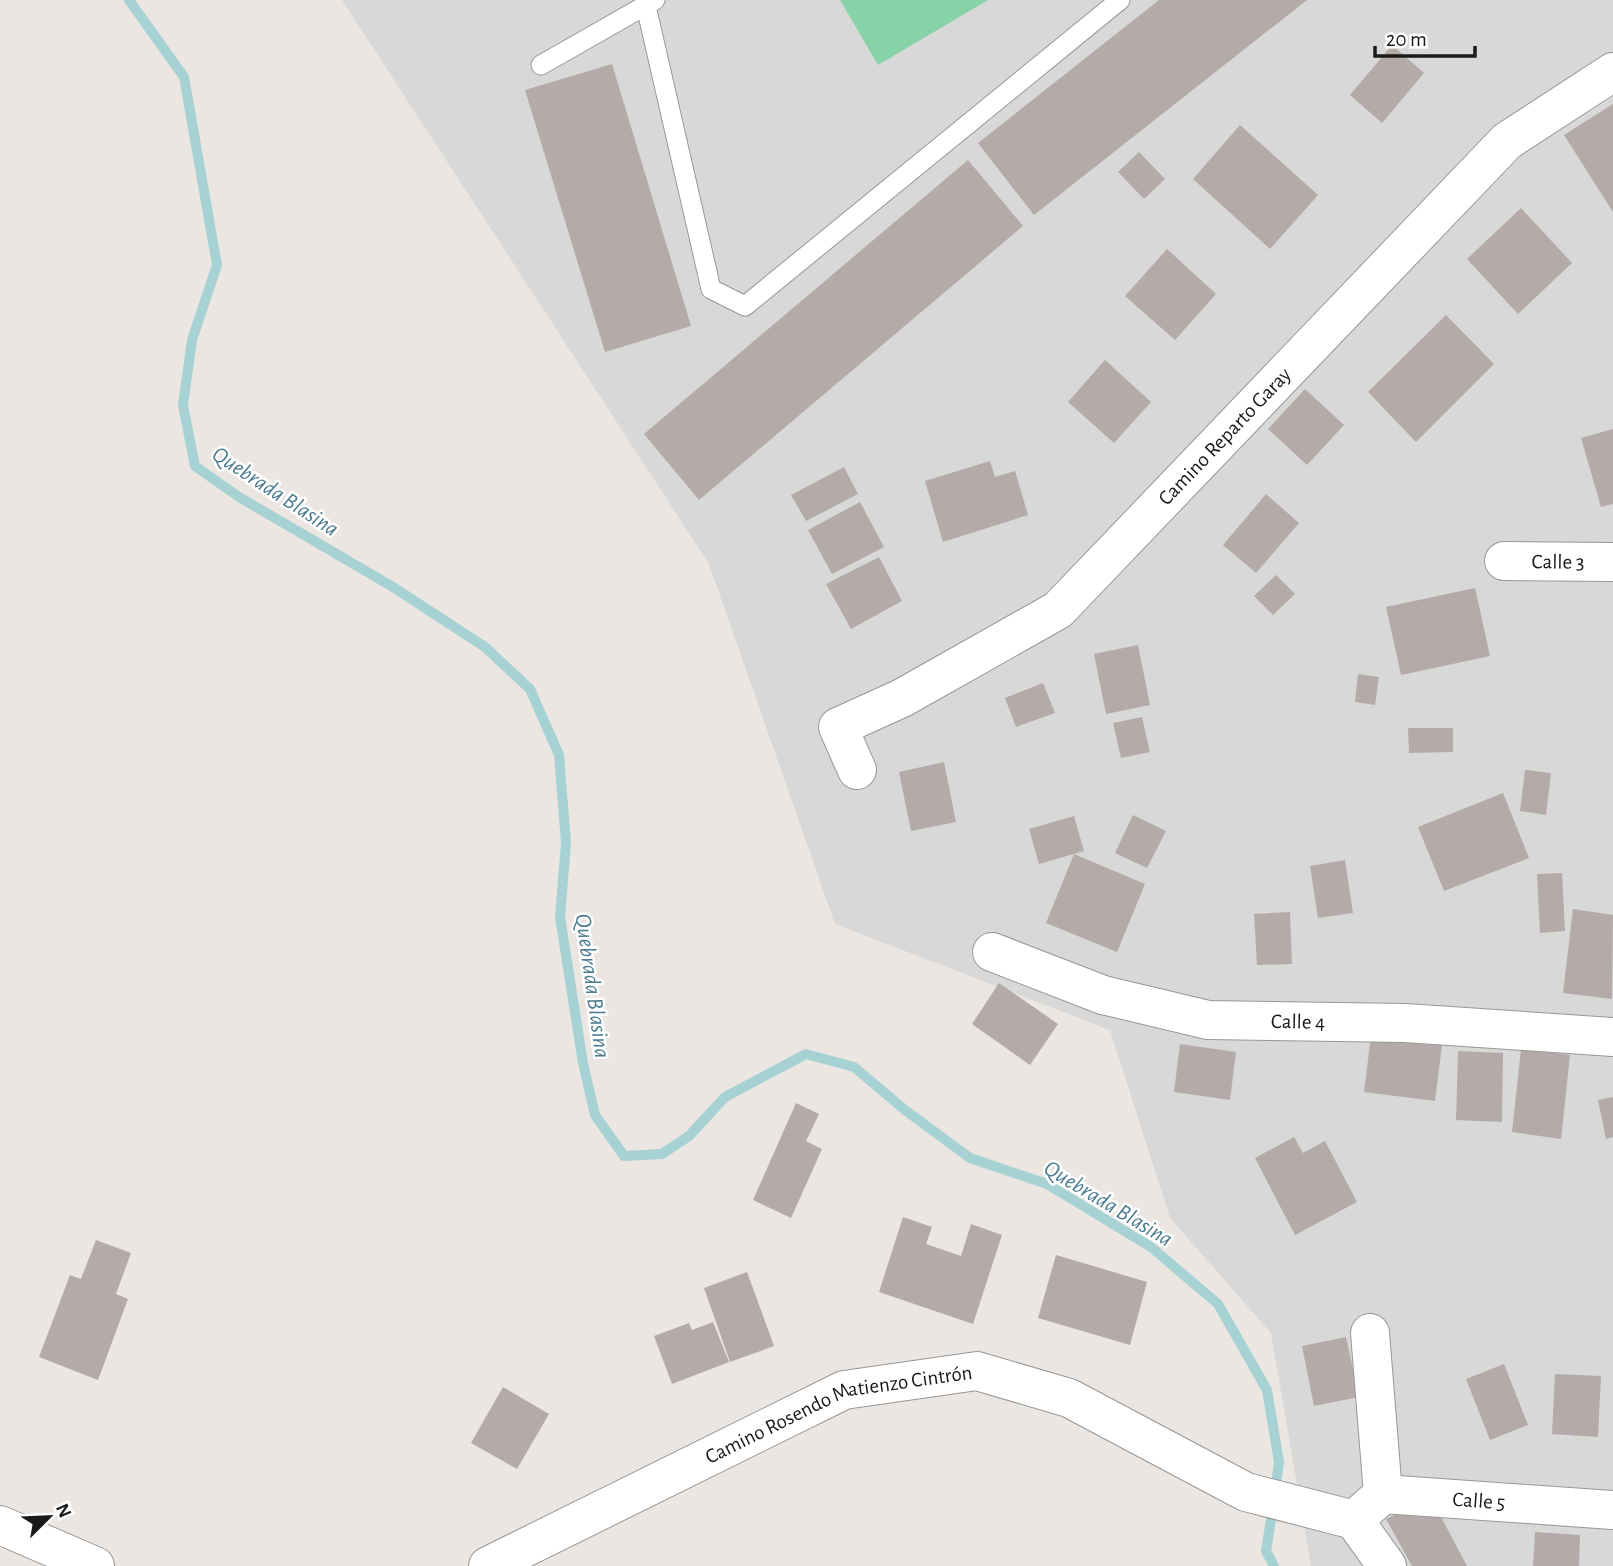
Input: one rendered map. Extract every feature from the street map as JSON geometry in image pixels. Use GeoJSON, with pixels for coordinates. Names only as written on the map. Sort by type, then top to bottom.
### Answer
{"type":"FeatureCollection","features":[{"type":"Feature","properties":{"kind":"street","name":"Camino Reparto Garay"},"geometry":{"type":"LineString","coordinates":[[857,770],[838,727],[902,698],[1058,610],[1507,141],[1613,72]]}},
{"type":"Feature","properties":{"kind":"street","name":"Calle 3"},"geometry":{"type":"LineString","coordinates":[[1504,561],[1613,562]]}},
{"type":"Feature","properties":{"kind":"street","name":"Calle 4"},"geometry":{"type":"LineString","coordinates":[[992,952],[1103,995],[1208,1020],[1405,1023],[1613,1037]]}},
{"type":"Feature","properties":{"kind":"street"},"geometry":{"type":"LineString","coordinates":[[1370,1333],[1383,1494],[1354,1520],[1387,1566]]}},
{"type":"Feature","properties":{"kind":"street","name":"Camino Rosendo Matienzo Cintrón"},"geometry":{"type":"LineString","coordinates":[[488,1566],[844,1390],[977,1371],[1069,1398],[1252,1494],[1354,1520]]}},
{"type":"Feature","properties":{"kind":"street","name":"Calle 5"},"geometry":{"type":"LineString","coordinates":[[1383,1494],[1613,1510]]}},
{"type":"Feature","properties":{"kind":"street"},"geometry":{"type":"LineString","coordinates":[[0,1525],[95,1566]]}},
{"type":"Feature","properties":{"kind":"lane"},"geometry":{"type":"LineString","coordinates":[[541,65],[650,3],[710,289],[745,306],[1120,0]]}},
{"type":"Feature","properties":{"kind":"shaded area"},"geometry":{"type":"Polygon","coordinates":[[[342,0],[1613,0],[1613,1566],[1311,1566],[1271,1333],[1170,1218],[1110,1030],[835,924],[709,564],[342,0]]]}},
{"type":"Feature","properties":{"kind":"green space"},"geometry":{"type":"Polygon","coordinates":[[[840,0],[988,0],[878,65],[840,0]]]}},
{"type":"Feature","properties":{"kind":"building"},"geometry":{"type":"Polygon","coordinates":[[[1159,0],[1307,0],[1034,215],[978,143],[1159,0]]]}},
{"type":"Feature","properties":{"kind":"building"},"geometry":{"type":"Polygon","coordinates":[[[1392,45],[1424,73],[1382,123],[1350,95],[1392,45]]]}},
{"type":"Feature","properties":{"kind":"building"},"geometry":{"type":"Polygon","coordinates":[[[612,64],[691,326],[605,352],[525,90],[612,64]]]}},
{"type":"Feature","properties":{"kind":"building"},"geometry":{"type":"Polygon","coordinates":[[[1613,104],[1613,212],[1564,135],[1613,104]]]}},
{"type":"Feature","properties":{"kind":"building"},"geometry":{"type":"Polygon","coordinates":[[[1240,125],[1318,195],[1270,249],[1193,179],[1240,125]]]}},
{"type":"Feature","properties":{"kind":"building"},"geometry":{"type":"Polygon","coordinates":[[[1139,152],[1165,179],[1144,199],[1118,172],[1139,152]]]}},
{"type":"Feature","properties":{"kind":"building"},"geometry":{"type":"Polygon","coordinates":[[[968,160],[1023,226],[699,500],[644,434],[968,160]]]}},
{"type":"Feature","properties":{"kind":"building"},"geometry":{"type":"Polygon","coordinates":[[[1521,208],[1572,263],[1518,314],[1467,259],[1521,208]]]}},
{"type":"Feature","properties":{"kind":"building"},"geometry":{"type":"Polygon","coordinates":[[[1167,249],[1216,294],[1175,340],[1125,296],[1167,249]]]}},
{"type":"Feature","properties":{"kind":"building"},"geometry":{"type":"Polygon","coordinates":[[[1446,315],[1494,364],[1416,442],[1368,392],[1446,315]]]}},
{"type":"Feature","properties":{"kind":"building"},"geometry":{"type":"Polygon","coordinates":[[[1105,360],[1151,402],[1114,443],[1068,402],[1105,360]]]}},
{"type":"Feature","properties":{"kind":"building"},"geometry":{"type":"Polygon","coordinates":[[[1305,389],[1344,425],[1307,465],[1268,429],[1305,389]]]}},
{"type":"Feature","properties":{"kind":"building"},"geometry":{"type":"Polygon","coordinates":[[[1613,429],[1613,504],[1601,507],[1581,438],[1613,429]]]}},
{"type":"Feature","properties":{"kind":"building"},"geometry":{"type":"Polygon","coordinates":[[[990,461],[995,477],[1015,471],[1028,515],[943,542],[925,481],[990,461]]]}},
{"type":"Feature","properties":{"kind":"building"},"geometry":{"type":"Polygon","coordinates":[[[844,467],[858,494],[806,521],[791,495],[844,467]]]}},
{"type":"Feature","properties":{"kind":"building"},"geometry":{"type":"Polygon","coordinates":[[[1266,494],[1299,523],[1256,573],[1223,545],[1266,494]]]}},
{"type":"Feature","properties":{"kind":"building"},"geometry":{"type":"Polygon","coordinates":[[[860,502],[884,547],[832,574],[808,530],[860,502]]]}},
{"type":"Feature","properties":{"kind":"building"},"geometry":{"type":"Polygon","coordinates":[[[879,557],[902,601],[851,629],[826,584],[879,557]]]}},
{"type":"Feature","properties":{"kind":"building"},"geometry":{"type":"Polygon","coordinates":[[[1276,575],[1295,594],[1273,615],[1254,596],[1276,575]]]}},
{"type":"Feature","properties":{"kind":"building"},"geometry":{"type":"Polygon","coordinates":[[[1475,588],[1490,656],[1401,675],[1386,607],[1475,588]]]}},
{"type":"Feature","properties":{"kind":"building"},"geometry":{"type":"Polygon","coordinates":[[[1138,645],[1150,705],[1106,714],[1094,654],[1138,645]]]}},
{"type":"Feature","properties":{"kind":"building"},"geometry":{"type":"Polygon","coordinates":[[[1358,674],[1379,677],[1375,705],[1355,702],[1358,674]]]}},
{"type":"Feature","properties":{"kind":"building"},"geometry":{"type":"Polygon","coordinates":[[[1043,683],[1055,713],[1016,727],[1005,698],[1043,683]]]}},
{"type":"Feature","properties":{"kind":"building"},"geometry":{"type":"Polygon","coordinates":[[[1142,717],[1150,752],[1121,758],[1113,723],[1142,717]]]}},
{"type":"Feature","properties":{"kind":"building"},"geometry":{"type":"Polygon","coordinates":[[[1408,728],[1453,728],[1453,752],[1409,753],[1408,728]]]}},
{"type":"Feature","properties":{"kind":"building"},"geometry":{"type":"Polygon","coordinates":[[[944,762],[956,822],[911,831],[899,772],[944,762]]]}},
{"type":"Feature","properties":{"kind":"building"},"geometry":{"type":"Polygon","coordinates":[[[1525,770],[1551,773],[1546,815],[1520,811],[1525,770]]]}},
{"type":"Feature","properties":{"kind":"building"},"geometry":{"type":"Polygon","coordinates":[[[1503,793],[1529,858],[1444,891],[1418,827],[1503,793]]]}},
{"type":"Feature","properties":{"kind":"building"},"geometry":{"type":"Polygon","coordinates":[[[1133,815],[1166,831],[1147,868],[1115,853],[1133,815]]]}},
{"type":"Feature","properties":{"kind":"building"},"geometry":{"type":"Polygon","coordinates":[[[1074,816],[1084,851],[1039,864],[1029,829],[1074,816]]]}},
{"type":"Feature","properties":{"kind":"building"},"geometry":{"type":"Polygon","coordinates":[[[1074,854],[1145,884],[1117,952],[1046,923],[1074,854]]]}},
{"type":"Feature","properties":{"kind":"building"},"geometry":{"type":"Polygon","coordinates":[[[1345,860],[1353,913],[1318,918],[1310,866],[1345,860]]]}},
{"type":"Feature","properties":{"kind":"building"},"geometry":{"type":"Polygon","coordinates":[[[1562,873],[1565,931],[1540,933],[1537,874],[1562,873]]]}},
{"type":"Feature","properties":{"kind":"building"},"geometry":{"type":"Polygon","coordinates":[[[1573,909],[1613,915],[1612,999],[1563,993],[1573,909]]]}},
{"type":"Feature","properties":{"kind":"building"},"geometry":{"type":"Polygon","coordinates":[[[1290,912],[1292,964],[1257,965],[1254,914],[1290,912]]]}},
{"type":"Feature","properties":{"kind":"building"},"geometry":{"type":"Polygon","coordinates":[[[999,983],[1058,1024],[1030,1065],[972,1024],[999,983]]]}},
{"type":"Feature","properties":{"kind":"building"},"geometry":{"type":"Polygon","coordinates":[[[1371,1036],[1442,1045],[1435,1101],[1364,1092],[1371,1036]]]}},
{"type":"Feature","properties":{"kind":"building"},"geometry":{"type":"Polygon","coordinates":[[[1180,1044],[1236,1052],[1230,1100],[1174,1092],[1180,1044]]]}},
{"type":"Feature","properties":{"kind":"building"},"geometry":{"type":"Polygon","coordinates":[[[1521,1049],[1570,1055],[1561,1139],[1512,1132],[1521,1049]]]}},
{"type":"Feature","properties":{"kind":"building"},"geometry":{"type":"Polygon","coordinates":[[[1458,1051],[1503,1053],[1502,1122],[1456,1120],[1458,1051]]]}},
{"type":"Feature","properties":{"kind":"building"},"geometry":{"type":"Polygon","coordinates":[[[1613,1097],[1613,1137],[1606,1139],[1598,1100],[1613,1097]]]}},
{"type":"Feature","properties":{"kind":"building"},"geometry":{"type":"Polygon","coordinates":[[[796,1103],[819,1114],[806,1141],[822,1149],[791,1218],[753,1200],[796,1103]]]}},
{"type":"Feature","properties":{"kind":"building"},"geometry":{"type":"Polygon","coordinates":[[[1294,1137],[1303,1153],[1325,1141],[1357,1202],[1295,1235],[1255,1158],[1294,1137]]]}},
{"type":"Feature","properties":{"kind":"building"},"geometry":{"type":"Polygon","coordinates":[[[903,1217],[932,1227],[926,1244],[961,1256],[971,1224],[1002,1235],[973,1324],[879,1292],[903,1217]]]}},
{"type":"Feature","properties":{"kind":"building"},"geometry":{"type":"Polygon","coordinates":[[[96,1240],[131,1253],[116,1294],[128,1299],[98,1380],[39,1357],[70,1275],[81,1279],[96,1240]]]}},
{"type":"Feature","properties":{"kind":"building"},"geometry":{"type":"Polygon","coordinates":[[[1056,1255],[1147,1282],[1130,1345],[1038,1318],[1056,1255]]]}},
{"type":"Feature","properties":{"kind":"building"},"geometry":{"type":"Polygon","coordinates":[[[747,1272],[774,1346],[730,1362],[704,1288],[747,1272]]]}},
{"type":"Feature","properties":{"kind":"building"},"geometry":{"type":"Polygon","coordinates":[[[713,1322],[729,1362],[672,1384],[654,1336],[689,1323],[692,1330],[713,1322]]]}},
{"type":"Feature","properties":{"kind":"building"},"geometry":{"type":"Polygon","coordinates":[[[1346,1337],[1359,1397],[1314,1406],[1302,1346],[1346,1337]]]}},
{"type":"Feature","properties":{"kind":"building"},"geometry":{"type":"Polygon","coordinates":[[[1504,1364],[1528,1425],[1490,1440],[1466,1379],[1504,1364]]]}},
{"type":"Feature","properties":{"kind":"building"},"geometry":{"type":"Polygon","coordinates":[[[1555,1374],[1601,1376],[1598,1437],[1552,1434],[1555,1374]]]}},
{"type":"Feature","properties":{"kind":"building"},"geometry":{"type":"Polygon","coordinates":[[[503,1387],[549,1414],[517,1469],[471,1443],[503,1387]]]}},
{"type":"Feature","properties":{"kind":"building"},"geometry":{"type":"Polygon","coordinates":[[[1430,1496],[1467,1566],[1412,1566],[1386,1519],[1430,1496]]]}},
{"type":"Feature","properties":{"kind":"building"},"geometry":{"type":"Polygon","coordinates":[[[1535,1532],[1580,1535],[1579,1566],[1533,1566],[1535,1532]]]}},
{"type":"Feature","properties":{"kind":"waterway","name":"Quebrada Blasina"},"geometry":{"type":"LineString","coordinates":[[129,0],[184,77],[217,265],[192,340],[183,405],[195,466],[239,497],[393,587],[485,647],[530,689],[559,755],[566,843],[560,917],[583,1063],[595,1115],[624,1156],[662,1154],[689,1136],[725,1097],[806,1054],[854,1067],[905,1110],[970,1158],[1047,1184],[1151,1247],[1218,1304],[1267,1390],[1279,1462],[1275,1492]]}},
{"type":"Feature","properties":{"kind":"waterway","name":"Quebrada Blasina"},"geometry":{"type":"LineString","coordinates":[[1273,1507],[1266,1551],[1274,1566]]}}]}
